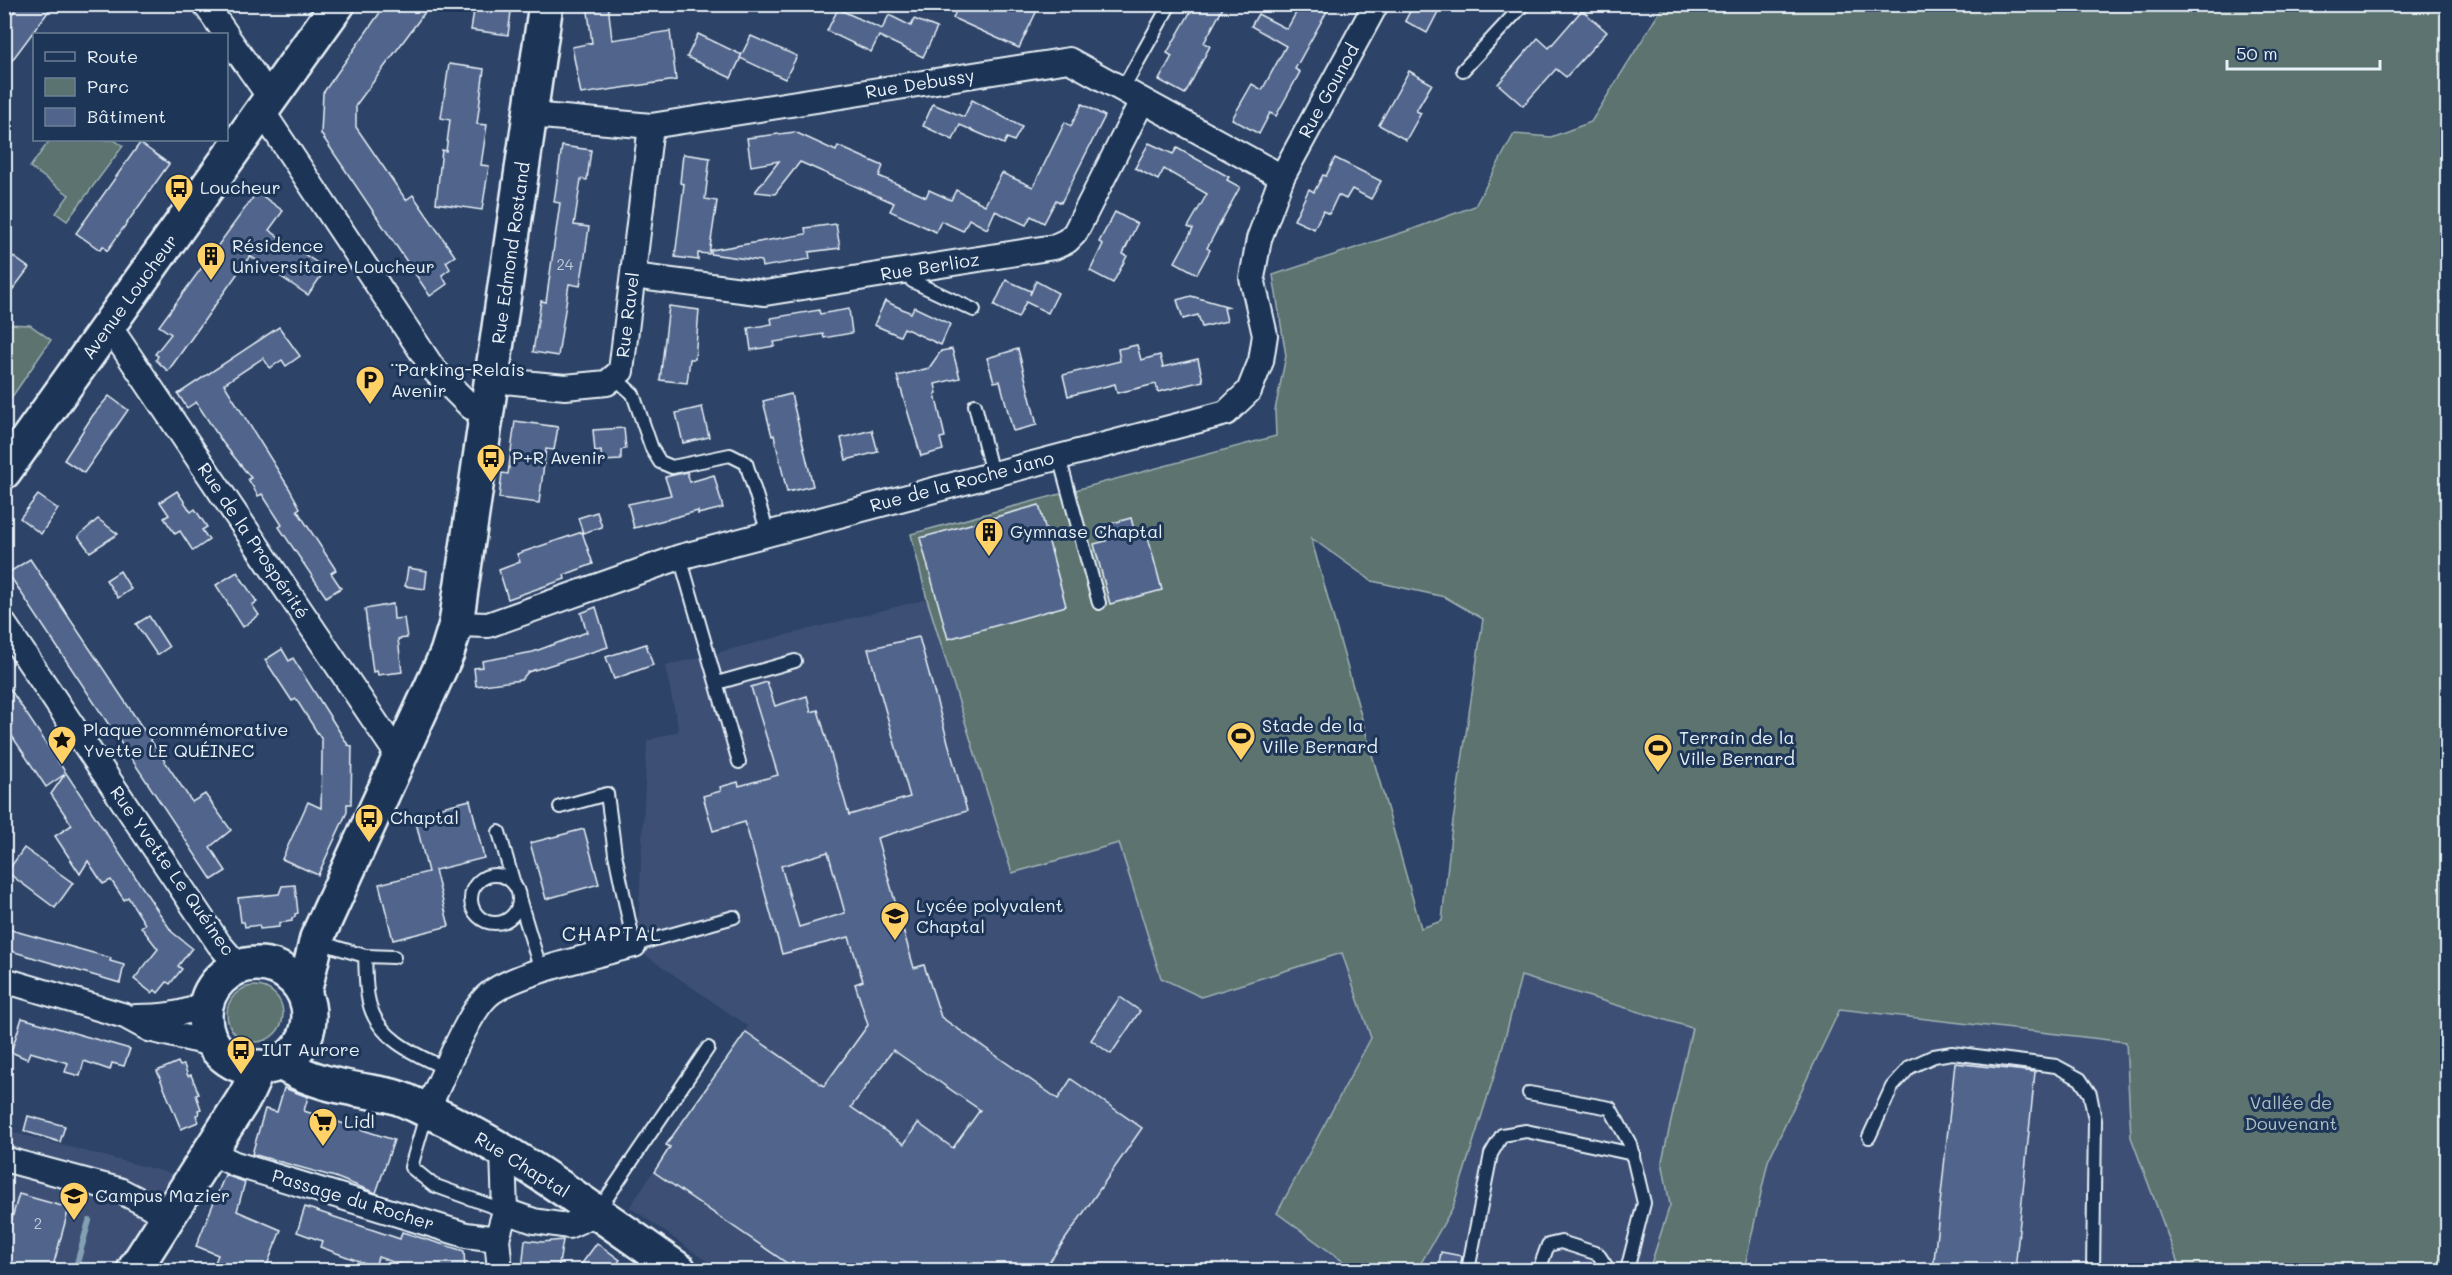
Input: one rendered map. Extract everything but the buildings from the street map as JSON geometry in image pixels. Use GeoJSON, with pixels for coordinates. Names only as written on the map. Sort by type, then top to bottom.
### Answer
{"type":"FeatureCollection","features":[{"type":"Feature","properties":{"kind":"street","name":"Rue Ravel"},"geometry":{"type":"LineString","coordinates":[[205,4],[225,33]]}},
{"type":"Feature","properties":{"kind":"street","name":"Avenue Loucheur"},"geometry":{"type":"LineString","coordinates":[[4,472],[338,4]]}},
{"type":"Feature","properties":{"kind":"street","name":"Rue Edmond Rostand"},"geometry":{"type":"LineString","coordinates":[[304,993],[317,938],[447,653],[456,624],[546,4]]}},
{"type":"Feature","properties":{"kind":"street","name":"Rue Gounod"},"geometry":{"type":"LineString","coordinates":[[1282,177],[1376,4]]}},
{"type":"Feature","properties":{"kind":"street","name":"Rue Ravel"},"geometry":{"type":"LineString","coordinates":[[228,38],[266,105],[434,370],[471,407],[490,395],[607,383],[621,370],[651,126]]}},
{"type":"Feature","properties":{"kind":"street","name":"Rue Debussy"},"geometry":{"type":"LineString","coordinates":[[531,115],[651,126],[1069,60],[1282,177]]}},
{"type":"Feature","properties":{"kind":"street","name":"Rue Berlioz"},"geometry":{"type":"LineString","coordinates":[[633,276],[765,293],[1054,247],[1067,241],[1075,233],[1132,95]]}},
{"type":"Feature","properties":{"kind":"street","name":"Rue de la Roche Jano"},"geometry":{"type":"LineString","coordinates":[[456,624],[488,625],[680,557],[1226,413],[1249,391],[1262,361],[1265,335],[1252,278],[1259,239],[1282,177]]}},
{"type":"Feature","properties":{"kind":"street","name":"Rue de la Prospérité"},"geometry":{"type":"LineString","coordinates":[[108,326],[391,745],[402,751]]}},
{"type":"Feature","properties":{"kind":"street","name":"Rue Yvette Le Quéinec"},"geometry":{"type":"LineString","coordinates":[[4,624],[219,944],[254,966]]}},
{"type":"Feature","properties":{"kind":"street","name":"Rue Edmond Rostand"},"geometry":{"type":"LineString","coordinates":[[254,966],[288,960],[317,938]]}},
{"type":"Feature","properties":{"kind":"street"},"geometry":{"type":"LineString","coordinates":[[427,1110],[474,1012],[487,996],[502,985],[541,971],[634,945]]}},
{"type":"Feature","properties":{"kind":"street"},"geometry":{"type":"LineString","coordinates":[[4,981],[126,1016],[148,1029],[220,1051],[248,1067],[270,1065],[291,1055],[305,1034],[308,1014],[304,993],[284,971],[254,966],[224,975],[213,988],[206,1004],[207,1031],[220,1051],[229,1121]]}},
{"type":"Feature","properties":{"kind":"street"},"geometry":{"type":"LineString","coordinates":[[126,1016],[170,1016],[191,1011],[206,1004]]}},
{"type":"Feature","properties":{"kind":"street"},"geometry":{"type":"LineString","coordinates":[[305,1034],[314,1047],[352,1087]]}},
{"type":"Feature","properties":{"kind":"street"},"geometry":{"type":"LineString","coordinates":[[134,1270],[246,1095],[270,1065]]}},
{"type":"Feature","properties":{"kind":"street","name":"Rue Chaptal"},"geometry":{"type":"LineString","coordinates":[[270,1065],[313,1078],[393,1096],[427,1110],[503,1152],[679,1270]]}},
{"type":"Feature","properties":{"kind":"street","name":"Passage du Rocher"},"geometry":{"type":"LineString","coordinates":[[210,1152],[235,1164],[466,1235],[497,1239]]}},
{"type":"Feature","properties":{"kind":"street"},"geometry":{"type":"LineString","coordinates":[[500,1270],[497,1239],[506,1211],[503,1152]]}},
{"type":"Feature","properties":{"kind":"street"},"geometry":{"type":"LineString","coordinates":[[4,1159],[119,1190],[169,1216]]}},
{"type":"Feature","properties":{"kind":"street"},"geometry":{"type":"LineString","coordinates":[[506,1211],[534,1221],[568,1226],[597,1214]]}},
{"type":"Feature","properties":{"kind":"lane"},"geometry":{"type":"LineString","coordinates":[[1132,95],[1170,4]]}},
{"type":"Feature","properties":{"kind":"lane"},"geometry":{"type":"LineString","coordinates":[[1463,70],[1524,4]]}},
{"type":"Feature","properties":{"kind":"lane"},"geometry":{"type":"LineString","coordinates":[[909,270],[912,281],[974,310]]}},
{"type":"Feature","properties":{"kind":"lane"},"geometry":{"type":"LineString","coordinates":[[614,377],[633,394],[652,449],[660,462],[672,467],[730,455],[746,463],[768,533]]}},
{"type":"Feature","properties":{"kind":"lane"},"geometry":{"type":"LineString","coordinates":[[975,405],[992,474]]}},
{"type":"Feature","properties":{"kind":"lane"},"geometry":{"type":"LineString","coordinates":[[1059,457],[1100,603]]}},
{"type":"Feature","properties":{"kind":"lane"},"geometry":{"type":"LineString","coordinates":[[680,557],[739,762]]}},
{"type":"Feature","properties":{"kind":"lane"},"geometry":{"type":"LineString","coordinates":[[717,683],[795,661]]}},
{"type":"Feature","properties":{"kind":"lane"},"geometry":{"type":"LineString","coordinates":[[560,807],[607,794],[615,854],[634,945],[734,917]]}},
{"type":"Feature","properties":{"kind":"lane"},"geometry":{"type":"LineString","coordinates":[[499,832],[541,971]]}},
{"type":"Feature","properties":{"kind":"lane"},"geometry":{"type":"LineString","coordinates":[[317,938],[335,947],[365,956],[394,957]]}},
{"type":"Feature","properties":{"kind":"lane"},"geometry":{"type":"LineString","coordinates":[[365,956],[369,1004],[375,1020],[396,1042],[413,1054],[447,1069]]}},
{"type":"Feature","properties":{"kind":"lane"},"geometry":{"type":"LineString","coordinates":[[597,1214],[708,1048]]}},
{"type":"Feature","properties":{"kind":"lane"},"geometry":{"type":"LineString","coordinates":[[1869,1137],[1892,1087],[1910,1067],[1934,1056],[1952,1053],[2056,1066],[2080,1080],[2090,1094],[2096,1120],[2093,1270]]}},
{"type":"Feature","properties":{"kind":"lane"},"geometry":{"type":"LineString","coordinates":[[1529,1093],[1610,1108],[1630,1144],[1644,1203],[1627,1270]]}},
{"type":"Feature","properties":{"kind":"lane"},"geometry":{"type":"LineString","coordinates":[[427,1110],[411,1167],[433,1185],[506,1211]]}},
{"type":"Feature","properties":{"kind":"lane"},"geometry":{"type":"LineString","coordinates":[[1468,1270],[1491,1154],[1502,1135],[1526,1131],[1632,1154]]}},
{"type":"Feature","properties":{"kind":"lane"},"geometry":{"type":"LineString","coordinates":[[1539,1270],[1548,1245],[1561,1242],[1598,1254],[1606,1266],[1604,1270]]}},
{"type":"Feature","properties":{"kind":"shaded area","name":"Lycée polyvalent Chaptal"},"geometry":{"type":"Polygon","coordinates":[[[927,599],[1012,873],[1119,843],[1161,978],[1202,997],[1342,953],[1371,1038],[1277,1213],[1345,1263],[1340,1270],[719,1270],[630,1207],[748,1026],[645,955],[638,927],[647,741],[679,731],[665,666],[927,599]]]}},
{"type":"Feature","properties":{"kind":"shaded area"},"geometry":{"type":"Polygon","coordinates":[[[1521,976],[1692,1028],[1662,1161],[1670,1205],[1649,1270],[1417,1270],[1453,1207],[1500,1057],[1521,976]]]}},
{"type":"Feature","properties":{"kind":"shaded area"},"geometry":{"type":"Polygon","coordinates":[[[1840,1009],[2126,1041],[2131,1137],[2178,1263],[2177,1270],[1744,1270],[1768,1161],[1840,1009]]]}},
{"type":"Feature","properties":{"kind":"shaded area","name":"Campus Mazier"},"geometry":{"type":"Polygon","coordinates":[[[4,1130],[173,1174],[113,1270],[5,1270],[4,1130]]]}},
{"type":"Feature","properties":{"kind":"green space","name":"Vallée de Douvenant"},"geometry":{"type":"Polygon","coordinates":[[[1664,5],[2447,5],[2447,1270],[2177,1270],[2178,1263],[2131,1137],[2126,1042],[1840,1009],[1768,1161],[1744,1270],[1649,1270],[1670,1205],[1662,1161],[1692,1028],[1521,976],[1500,1057],[1453,1207],[1417,1270],[1340,1270],[1345,1263],[1277,1213],[1371,1038],[1342,953],[1201,997],[1161,978],[1119,843],[1012,873],[927,599],[911,534],[1276,436],[1275,410],[1286,356],[1273,275],[1475,206],[1514,134],[1551,137],[1591,122],[1664,5]],[[1311,538],[1421,928],[1442,921],[1451,835],[1483,619],[1445,597],[1372,581],[1311,538]]]}},
{"type":"Feature","properties":{"kind":"green space"},"geometry":{"type":"Polygon","coordinates":[[[49,141],[116,141],[123,146],[67,221],[56,213],[69,195],[30,167],[49,141]]]}},
{"type":"Feature","properties":{"kind":"green space"},"geometry":{"type":"Polygon","coordinates":[[[5,324],[30,325],[51,340],[5,407],[5,324]]]}},
{"type":"Feature","properties":{"kind":"green space"},"geometry":{"type":"Polygon","coordinates":[[[255,986],[266,988],[275,994],[281,1003],[283,1014],[281,1025],[275,1034],[266,1040],[255,1042],[244,1040],[235,1034],[229,1025],[227,1014],[229,1003],[235,994],[244,988],[255,986]]]}},
{"type":"Feature","properties":{"kind":"waterway"},"geometry":{"type":"LineString","coordinates":[[75,1270],[89,1221]]}},
{"type":"Feature","properties":{"kind":"place","name":"Loucheur"},"geometry":{"type":"Point","coordinates":[179,214]}},
{"type":"Feature","properties":{"kind":"place","name":"Résidence Universitaire Loucheur"},"geometry":{"type":"Point","coordinates":[211,282]}},
{"type":"Feature","properties":{"kind":"place","name":"¨Parking-Relais Avenir"},"geometry":{"type":"Point","coordinates":[370,406]}},
{"type":"Feature","properties":{"kind":"place","name":"P+R Avenir"},"geometry":{"type":"Point","coordinates":[491,484]}},
{"type":"Feature","properties":{"kind":"place","name":"Gymnase Chaptal"},"geometry":{"type":"Point","coordinates":[989,558]}},
{"type":"Feature","properties":{"kind":"place","name":"Stade de la Ville Bernard"},"geometry":{"type":"Point","coordinates":[1241,762]}},
{"type":"Feature","properties":{"kind":"place","name":"Plaque commémorative Yvette LE QUÉINEC"},"geometry":{"type":"Point","coordinates":[62,766]}},
{"type":"Feature","properties":{"kind":"place","name":"Terrain de la Ville Bernard"},"geometry":{"type":"Point","coordinates":[1658,774]}},
{"type":"Feature","properties":{"kind":"place","name":"Chaptal"},"geometry":{"type":"Point","coordinates":[369,844]}},
{"type":"Feature","properties":{"kind":"place","name":"Lycée polyvalent Chaptal"},"geometry":{"type":"Point","coordinates":[895,942]}},
{"type":"Feature","properties":{"kind":"place","name":"IUT Aurore"},"geometry":{"type":"Point","coordinates":[241,1076]}},
{"type":"Feature","properties":{"kind":"place","name":"Lidl"},"geometry":{"type":"Point","coordinates":[323,1148]}},
{"type":"Feature","properties":{"kind":"place","name":"Campus Mazier"},"geometry":{"type":"Point","coordinates":[74,1222]}},
{"type":"Feature","properties":{"kind":"district","name":"CHAPTAL"},"geometry":{"type":"Point","coordinates":[612,934]}}]}
